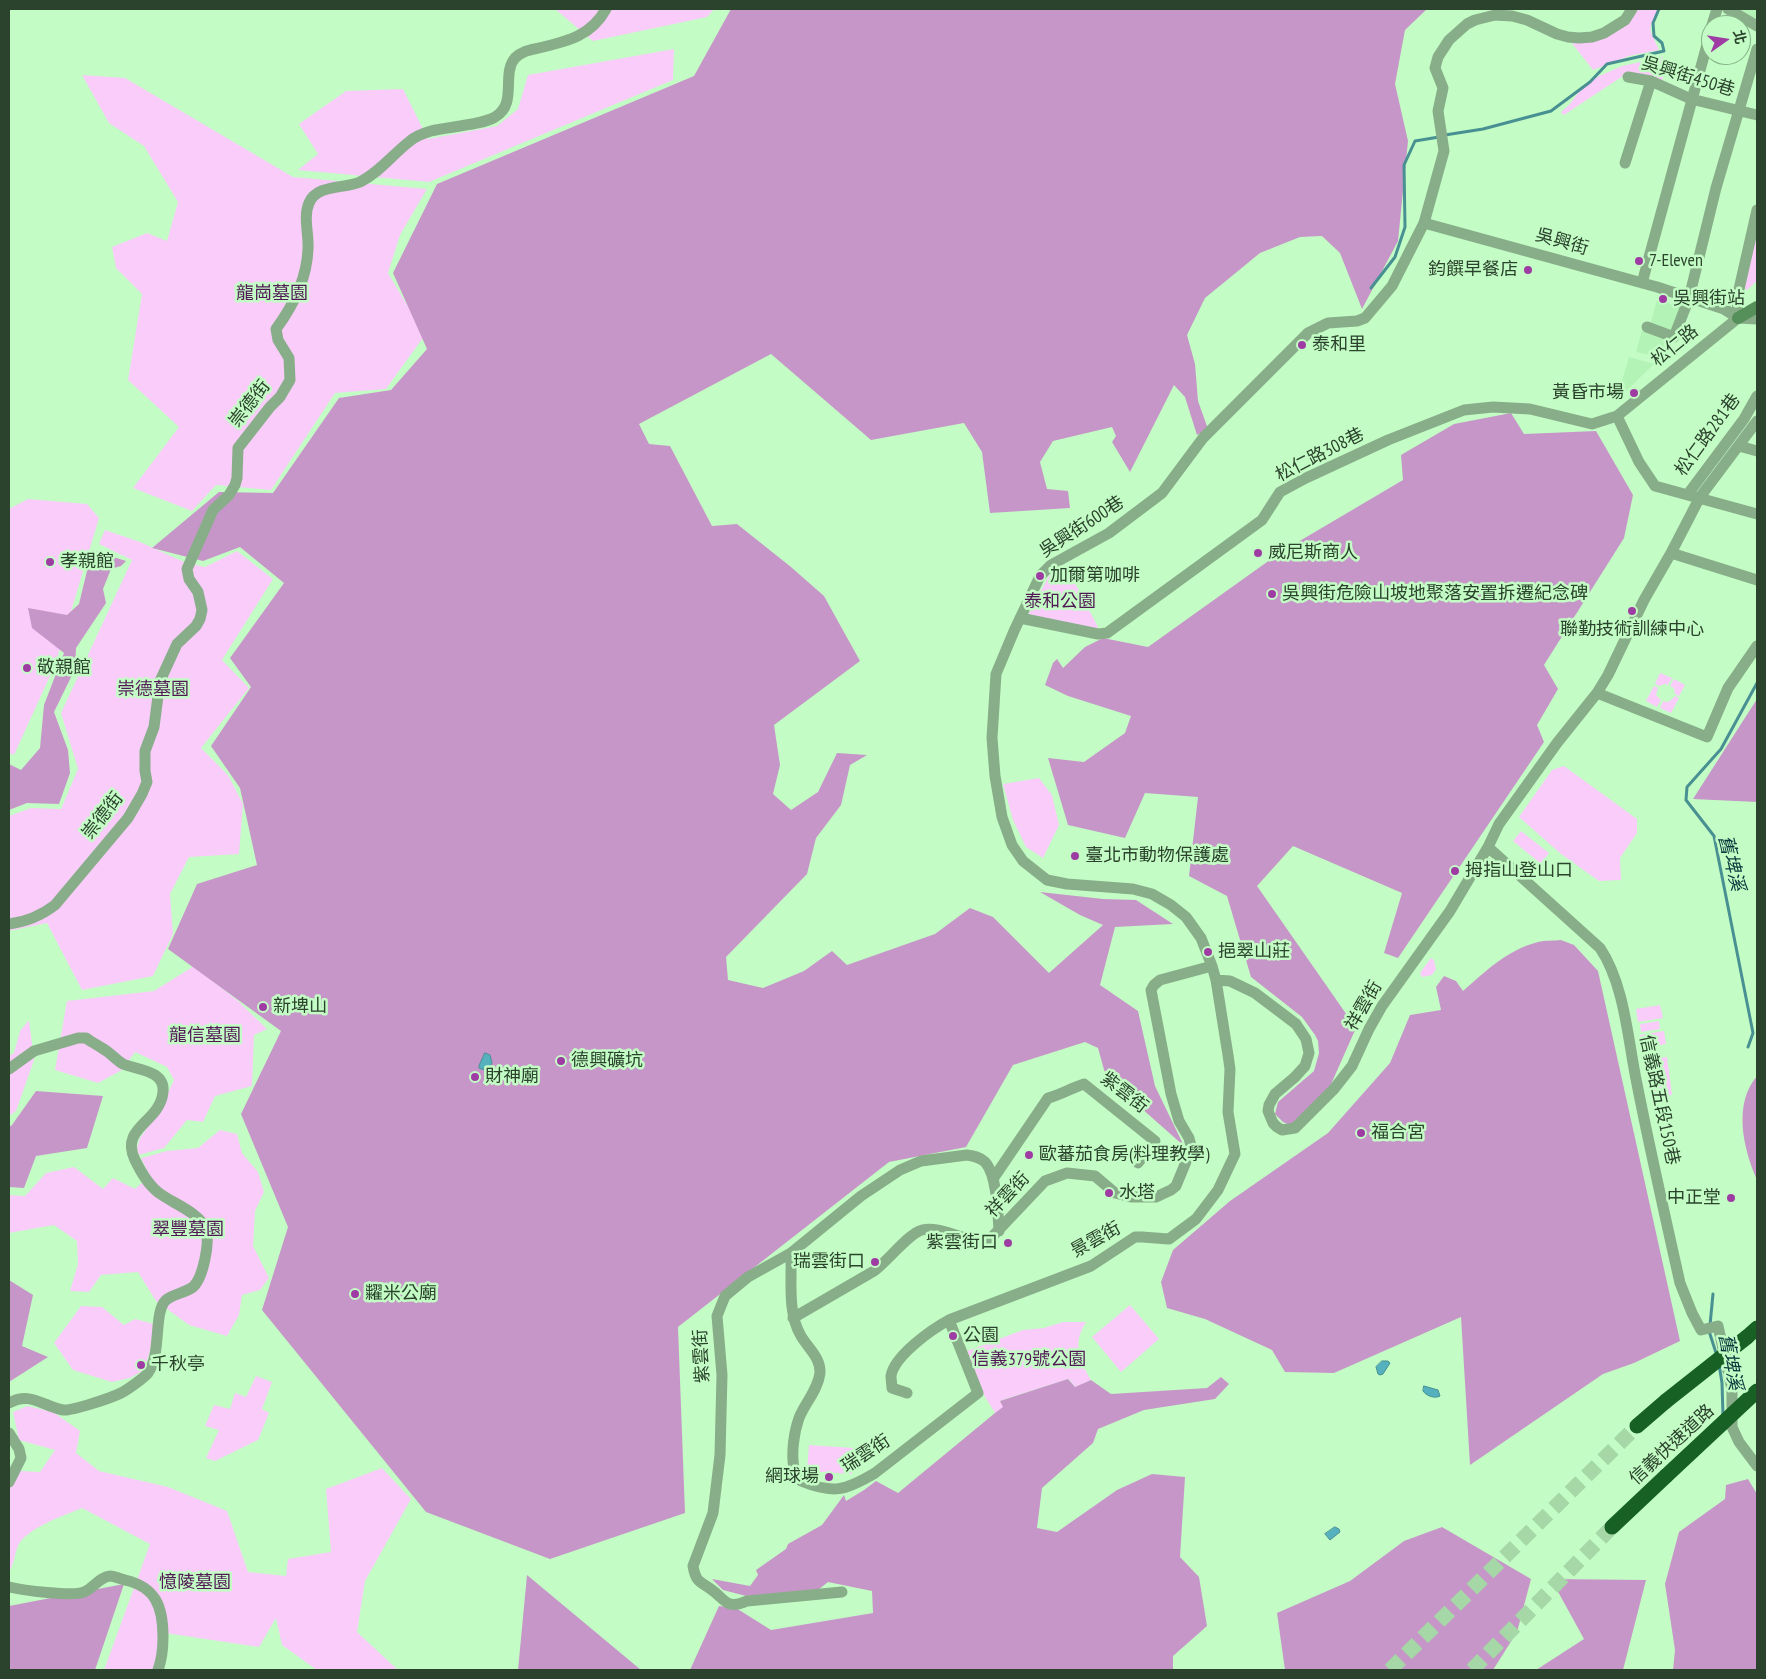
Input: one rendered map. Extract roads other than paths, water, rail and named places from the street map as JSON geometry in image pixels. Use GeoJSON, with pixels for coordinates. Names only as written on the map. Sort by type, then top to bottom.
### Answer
{"type":"FeatureCollection","features":[{"type":"Feature","properties":{"kind":"highway","name":"信義快速道路"},"geometry":{"type":"LineString","coordinates":[[1637,1426],[1666,1400],[1752,1332]]}},
{"type":"Feature","properties":{"kind":"highway","name":"信義快速道路"},"geometry":{"type":"LineString","coordinates":[[1612,1527],[1757,1391]]}},
{"type":"Feature","properties":{"kind":"street","name":"崇德街"},"geometry":{"type":"LineString","coordinates":[[9,924],[22,922],[55,905],[128,818],[147,782],[145,751],[154,727],[160,681],[177,644],[196,626],[202,610],[198,592],[189,579],[187,569],[213,510],[235,485],[238,448],[280,397],[290,380],[288,358],[278,340],[276,329],[292,305],[307,265],[307,213],[309,202],[316,194],[324,190],[359,182],[373,175],[412,139],[422,134],[495,117],[504,109],[508,96],[509,69],[514,59],[524,52],[558,43],[588,32],[606,9]]}},
{"type":"Feature","properties":{"kind":"street","name":"吳興街600巷"},"geometry":{"type":"LineString","coordinates":[[1212,966],[1201,938],[1186,917],[1171,905],[1142,891],[1067,884],[1047,880],[1023,861],[1012,845],[1002,817],[995,776],[992,738],[996,674],[1020,618],[1040,576],[1046,570],[1109,533],[1162,493],[1203,438],[1308,333],[1328,323],[1357,321],[1366,318],[1392,286],[1424,223],[1444,151],[1438,111],[1443,88],[1435,68],[1438,57],[1449,40],[1467,24],[1483,17],[1495,15],[1512,16],[1527,20],[1557,34],[1579,38],[1604,33],[1625,20],[1632,9]]}},
{"type":"Feature","properties":{"kind":"street"},"geometry":{"type":"LineString","coordinates":[[1728,9],[1757,26]]}},
{"type":"Feature","properties":{"kind":"street"},"geometry":{"type":"LineString","coordinates":[[1647,327],[1674,337],[1689,298],[1716,188],[1757,49]]}},
{"type":"Feature","properties":{"kind":"street"},"geometry":{"type":"LineString","coordinates":[[1642,283],[1701,64]]}},
{"type":"Feature","properties":{"kind":"street","name":"吳興街450巷"},"geometry":{"type":"LineString","coordinates":[[1628,77],[1651,81],[1691,99],[1757,115]]}},
{"type":"Feature","properties":{"kind":"street"},"geometry":{"type":"LineString","coordinates":[[1625,163],[1651,81]]}},
{"type":"Feature","properties":{"kind":"street"},"geometry":{"type":"LineString","coordinates":[[1738,318],[1737,298],[1757,210]]}},
{"type":"Feature","properties":{"kind":"street","name":"吳興街"},"geometry":{"type":"LineString","coordinates":[[1424,223],[1642,283],[1724,309],[1738,318],[1757,319]]}},
{"type":"Feature","properties":{"kind":"street","name":"松仁路"},"geometry":{"type":"LineString","coordinates":[[1617,416],[1738,318],[1757,308]]}},
{"type":"Feature","properties":{"kind":"street","name":"松仁路281巷"},"geometry":{"type":"LineString","coordinates":[[1688,494],[1744,419],[1757,396]]}},
{"type":"Feature","properties":{"kind":"street","name":"松仁路308巷"},"geometry":{"type":"LineString","coordinates":[[1020,618],[1098,634],[1106,633],[1262,520],[1280,492],[1378,444],[1464,410],[1493,407],[1530,409],[1592,424],[1617,416]]}},
{"type":"Feature","properties":{"kind":"street"},"geometry":{"type":"LineString","coordinates":[[1617,416],[1639,462],[1655,486],[1757,514]]}},
{"type":"Feature","properties":{"kind":"street"},"geometry":{"type":"LineString","coordinates":[[1488,847],[1499,824],[1557,743],[1597,694],[1644,600],[1672,553],[1700,497],[1757,421]]}},
{"type":"Feature","properties":{"kind":"street"},"geometry":{"type":"LineString","coordinates":[[1739,446],[1757,451]]}},
{"type":"Feature","properties":{"kind":"street"},"geometry":{"type":"LineString","coordinates":[[1672,553],[1757,580]]}},
{"type":"Feature","properties":{"kind":"street"},"geometry":{"type":"LineString","coordinates":[[1597,694],[1707,737],[1728,688],[1757,646]]}},
{"type":"Feature","properties":{"kind":"street","name":"祥雲街"},"geometry":{"type":"LineString","coordinates":[[1216,980],[1230,981],[1255,993],[1296,1024],[1306,1039],[1309,1053],[1305,1066],[1275,1094],[1271,1099],[1268,1111],[1273,1123],[1277,1127],[1282,1130],[1296,1128],[1334,1089],[1352,1066],[1382,1006],[1450,911],[1488,847]]}},
{"type":"Feature","properties":{"kind":"street","name":"信義路五段150巷"},"geometry":{"type":"LineString","coordinates":[[1488,847],[1594,943],[1605,956],[1623,1008],[1636,1083],[1680,1282],[1701,1330],[1718,1326],[1730,1373],[1732,1427],[1739,1442],[1757,1466]]}},
{"type":"Feature","properties":{"kind":"street","name":"景雲街"},"geometry":{"type":"LineString","coordinates":[[908,1393],[892,1388],[891,1376],[896,1365],[909,1349],[933,1328],[949,1320],[1091,1266],[1135,1237],[1169,1239],[1196,1219],[1218,1190],[1235,1154],[1228,1112],[1230,1069],[1216,980],[1212,966]]}},
{"type":"Feature","properties":{"kind":"street","name":"祥雲街"},"geometry":{"type":"LineString","coordinates":[[793,1318],[874,1271],[907,1239],[919,1231],[934,1230],[980,1241],[991,1238],[1045,1181],[1067,1173],[1095,1176],[1114,1193],[1131,1197],[1156,1197],[1176,1186],[1191,1146],[1171,1094],[1151,990],[1154,984],[1160,980],[1212,966]]}},
{"type":"Feature","properties":{"kind":"street"},"geometry":{"type":"LineString","coordinates":[[9,1069],[34,1051],[78,1038],[86,1038],[124,1064],[155,1075],[162,1084],[164,1091],[155,1112],[132,1136],[131,1144],[134,1158],[146,1181],[159,1193],[175,1202],[202,1223],[206,1229],[208,1248],[199,1280],[192,1288],[166,1300],[161,1308],[157,1352],[148,1374],[121,1393],[75,1408],[63,1410],[34,1399],[18,1398],[9,1403]]}},
{"type":"Feature","properties":{"kind":"street","name":"紫雲街"},"geometry":{"type":"LineString","coordinates":[[993,1178],[1048,1098],[1062,1095],[1072,1088],[1084,1084],[1156,1140],[1138,1164]]}},
{"type":"Feature","properties":{"kind":"street","name":"紫雲街"},"geometry":{"type":"LineString","coordinates":[[842,1592],[747,1601],[738,1605],[730,1605],[723,1601],[713,1590],[699,1582],[694,1575],[693,1566],[713,1512],[720,1455],[722,1375],[717,1316],[725,1296],[748,1277],[791,1253],[861,1196],[911,1164],[935,1158],[974,1156],[985,1162],[993,1178],[999,1231]]}},
{"type":"Feature","properties":{"kind":"street","name":"瑞雲街"},"geometry":{"type":"LineString","coordinates":[[791,1253],[793,1318],[800,1336],[818,1358],[820,1373],[811,1398],[799,1418],[792,1454],[794,1470],[801,1481],[827,1490],[842,1489],[858,1483],[875,1473],[978,1393],[949,1320]]}},
{"type":"Feature","properties":{"kind":"street"},"geometry":{"type":"LineString","coordinates":[[9,1433],[21,1458],[9,1482]]}},
{"type":"Feature","properties":{"kind":"street"},"geometry":{"type":"LineString","coordinates":[[9,1587],[72,1595],[86,1592],[96,1582],[109,1576],[130,1581],[145,1588],[156,1599],[161,1609],[163,1623],[162,1660],[158,1670]]}},
{"type":"Feature","properties":{"kind":"water"},"geometry":{"type":"Polygon","coordinates":[[[485,1053],[490,1055],[492,1063],[488,1068],[479,1068],[479,1066],[485,1053]]]}},
{"type":"Feature","properties":{"kind":"water"},"geometry":{"type":"Polygon","coordinates":[[[1382,1361],[1390,1363],[1383,1374],[1380,1375],[1376,1367],[1382,1361]]]}},
{"type":"Feature","properties":{"kind":"water"},"geometry":{"type":"Polygon","coordinates":[[[1424,1386],[1438,1390],[1440,1396],[1433,1397],[1426,1394],[1423,1391],[1424,1386]]]}},
{"type":"Feature","properties":{"kind":"water"},"geometry":{"type":"Polygon","coordinates":[[[1335,1527],[1340,1532],[1330,1540],[1325,1534],[1335,1527]]]}},
{"type":"Feature","properties":{"kind":"waterway"},"geometry":{"type":"LineString","coordinates":[[1445,135],[1483,129],[1551,111],[1590,82],[1607,64],[1664,51],[1662,43],[1654,36],[1653,23],[1659,9]]}},
{"type":"Feature","properties":{"kind":"waterway"},"geometry":{"type":"LineString","coordinates":[[1371,288],[1395,257],[1405,227],[1404,165],[1415,141],[1439,137]]}},
{"type":"Feature","properties":{"kind":"waterway","name":"舊埤溪"},"geometry":{"type":"LineString","coordinates":[[1748,1047],[1753,1033],[1714,836],[1686,800],[1687,787],[1721,749],[1757,683]]}},
{"type":"Feature","properties":{"kind":"waterway","name":"舊埤溪"},"geometry":{"type":"LineString","coordinates":[[1710,1325],[1713,1294]]}},
{"type":"Feature","properties":{"kind":"waterway","name":"舊埤溪"},"geometry":{"type":"LineString","coordinates":[[1709,1331],[1717,1356]]}},
{"type":"Feature","properties":{"kind":"waterway","name":"舊埤溪"},"geometry":{"type":"LineString","coordinates":[[1719,1364],[1722,1383],[1723,1415]]}},
{"type":"Feature","properties":{"kind":"tunnel"},"geometry":{"type":"LineString","coordinates":[[1390,1670],[1637,1426]]}},
{"type":"Feature","properties":{"kind":"tunnel"},"geometry":{"type":"LineString","coordinates":[[1472,1670],[1612,1527]]}},
{"type":"Feature","properties":{"kind":"place","name":"7-Eleven"},"geometry":{"type":"Point","coordinates":[1639,261]}},
{"type":"Feature","properties":{"kind":"place","name":"鈞饌早餐店"},"geometry":{"type":"Point","coordinates":[1528,270]}},
{"type":"Feature","properties":{"kind":"place","name":"吳興街站"},"geometry":{"type":"Point","coordinates":[1663,299]}},
{"type":"Feature","properties":{"kind":"place","name":"泰和里"},"geometry":{"type":"Point","coordinates":[1302,345]}},
{"type":"Feature","properties":{"kind":"place","name":"黃昏市場"},"geometry":{"type":"Point","coordinates":[1634,393]}},
{"type":"Feature","properties":{"kind":"place","name":"威尼斯商人"},"geometry":{"type":"Point","coordinates":[1258,553]}},
{"type":"Feature","properties":{"kind":"place","name":"孝親館"},"geometry":{"type":"Point","coordinates":[50,562]}},
{"type":"Feature","properties":{"kind":"place","name":"加爾第咖啡"},"geometry":{"type":"Point","coordinates":[1040,576]}},
{"type":"Feature","properties":{"kind":"place","name":"吳興街危險山坡地聚落安置拆遷紀念碑"},"geometry":{"type":"Point","coordinates":[1272,594]}},
{"type":"Feature","properties":{"kind":"place","name":"聯勤技術訓練中心"},"geometry":{"type":"Point","coordinates":[1632,611]}},
{"type":"Feature","properties":{"kind":"place","name":"敬親館"},"geometry":{"type":"Point","coordinates":[27,668]}},
{"type":"Feature","properties":{"kind":"place","name":"臺北市動物保護處"},"geometry":{"type":"Point","coordinates":[1075,856]}},
{"type":"Feature","properties":{"kind":"place","name":"拇指山登山口"},"geometry":{"type":"Point","coordinates":[1455,871]}},
{"type":"Feature","properties":{"kind":"place","name":"挹翠山莊"},"geometry":{"type":"Point","coordinates":[1208,952]}},
{"type":"Feature","properties":{"kind":"place","name":"新埤山"},"geometry":{"type":"Point","coordinates":[263,1007]}},
{"type":"Feature","properties":{"kind":"place","name":"德興礦坑"},"geometry":{"type":"Point","coordinates":[561,1061]}},
{"type":"Feature","properties":{"kind":"place","name":"財神廟"},"geometry":{"type":"Point","coordinates":[475,1077]}},
{"type":"Feature","properties":{"kind":"place","name":"福合宮"},"geometry":{"type":"Point","coordinates":[1361,1133]}},
{"type":"Feature","properties":{"kind":"place","name":"歐蕃茄食房(料理教學)"},"geometry":{"type":"Point","coordinates":[1029,1155]}},
{"type":"Feature","properties":{"kind":"place","name":"水塔"},"geometry":{"type":"Point","coordinates":[1109,1193]}},
{"type":"Feature","properties":{"kind":"place","name":"中正堂"},"geometry":{"type":"Point","coordinates":[1731,1198]}},
{"type":"Feature","properties":{"kind":"place","name":"紫雲街口"},"geometry":{"type":"Point","coordinates":[1008,1243]}},
{"type":"Feature","properties":{"kind":"place","name":"瑞雲街口"},"geometry":{"type":"Point","coordinates":[875,1262]}},
{"type":"Feature","properties":{"kind":"place","name":"糶米公廟"},"geometry":{"type":"Point","coordinates":[355,1294]}},
{"type":"Feature","properties":{"kind":"place","name":"公園"},"geometry":{"type":"Point","coordinates":[953,1336]}},
{"type":"Feature","properties":{"kind":"place","name":"千秋亭"},"geometry":{"type":"Point","coordinates":[141,1365]}},
{"type":"Feature","properties":{"kind":"place","name":"網球場"},"geometry":{"type":"Point","coordinates":[829,1477]}},
{"type":"Feature","properties":{"kind":"park label","name":"龍崗墓園"},"geometry":{"type":"Point","coordinates":[272,294]}},
{"type":"Feature","properties":{"kind":"park label","name":"泰和公園"},"geometry":{"type":"Point","coordinates":[1060,602]}},
{"type":"Feature","properties":{"kind":"park label","name":"崇德墓園"},"geometry":{"type":"Point","coordinates":[153,690]}},
{"type":"Feature","properties":{"kind":"park label","name":"龍信墓園"},"geometry":{"type":"Point","coordinates":[205,1036]}},
{"type":"Feature","properties":{"kind":"park label","name":"翠豐墓園"},"geometry":{"type":"Point","coordinates":[188,1230]}},
{"type":"Feature","properties":{"kind":"park label","name":"信義379號公園"},"geometry":{"type":"Point","coordinates":[1029,1360]}},
{"type":"Feature","properties":{"kind":"park label","name":"憶陵墓園"},"geometry":{"type":"Point","coordinates":[195,1583]}}]}
